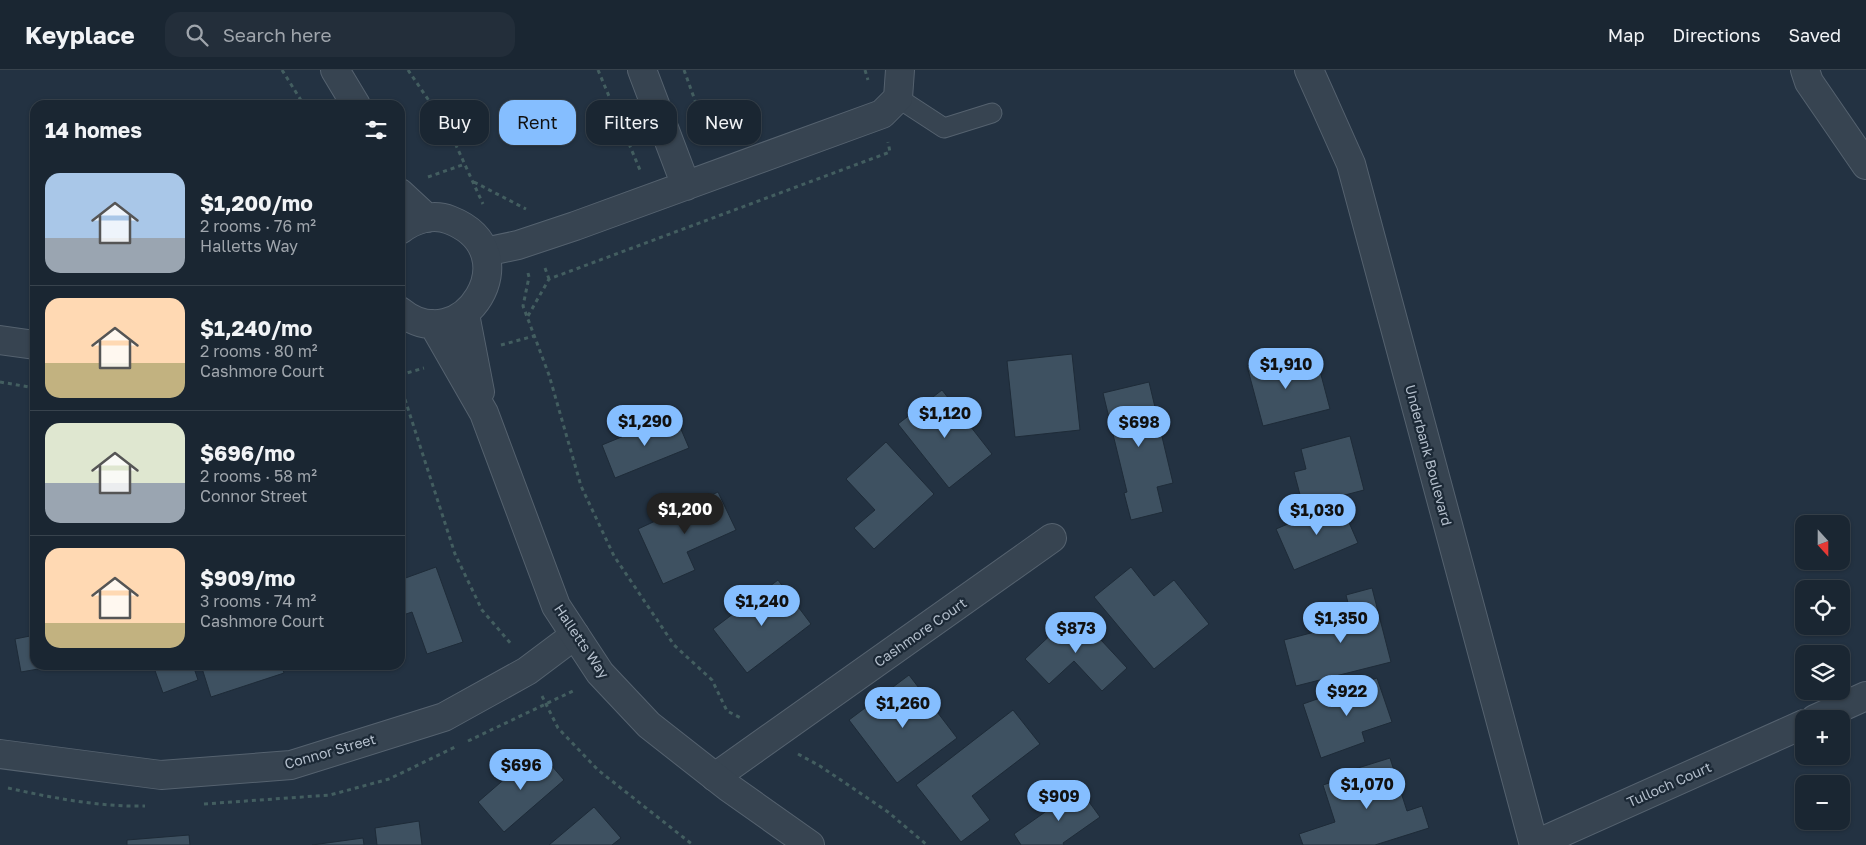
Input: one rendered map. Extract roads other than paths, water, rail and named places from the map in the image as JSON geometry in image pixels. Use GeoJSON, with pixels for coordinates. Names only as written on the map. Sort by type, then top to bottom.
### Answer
{"type":"FeatureCollection","features":[{"type":"Feature","properties":{"kind":"street"},"geometry":{"type":"LineString","coordinates":[[335,70],[353,100]]}},
{"type":"Feature","properties":{"kind":"street"},"geometry":{"type":"LineString","coordinates":[[642,70],[686,186]]}},
{"type":"Feature","properties":{"kind":"street"},"geometry":{"type":"LineString","coordinates":[[485,252],[518,245],[686,186],[890,106],[900,70]]}},
{"type":"Feature","properties":{"kind":"street","name":"Underbank Boulevard"},"geometry":{"type":"LineString","coordinates":[[1309,70],[1351,164],[1534,845]]}},
{"type":"Feature","properties":{"kind":"street"},"geometry":{"type":"LineString","coordinates":[[1805,70],[1809,82],[1866,165]]}},
{"type":"Feature","properties":{"kind":"street"},"geometry":{"type":"LineString","coordinates":[[405,198],[426,218]]}},
{"type":"Feature","properties":{"kind":"street"},"geometry":{"type":"LineString","coordinates":[[405,226],[426,218],[445,218],[462,224],[476,236],[485,252],[488,270],[485,287],[477,302],[465,314],[450,321],[433,324],[416,321],[405,314]]}},
{"type":"Feature","properties":{"kind":"street","name":"Halletts Way"},"geometry":{"type":"LineString","coordinates":[[465,314],[484,413]]}},
{"type":"Feature","properties":{"kind":"street","name":"Halletts Way"},"geometry":{"type":"LineString","coordinates":[[433,324],[484,413],[556,606],[600,673],[650,725],[715,777],[810,845]]}},
{"type":"Feature","properties":{"kind":"street"},"geometry":{"type":"LineString","coordinates":[[0,340],[30,344]]}},
{"type":"Feature","properties":{"kind":"street","name":"Cashmore Court"},"geometry":{"type":"LineString","coordinates":[[715,777],[1052,538]]}},
{"type":"Feature","properties":{"kind":"street","name":"Connor Street"},"geometry":{"type":"LineString","coordinates":[[0,754],[161,775],[291,765],[444,717],[526,671],[575,635]]}},
{"type":"Feature","properties":{"kind":"street"},"geometry":{"type":"LineString","coordinates":[[1835,710],[1866,696]]}},
{"type":"Feature","properties":{"kind":"street","name":"Tulloch Court"},"geometry":{"type":"LineString","coordinates":[[1534,845],[1795,728]]}},
{"type":"Feature","properties":{"kind":"lane"},"geometry":{"type":"LineString","coordinates":[[890,106],[944,128],[992,112]]}}]}
